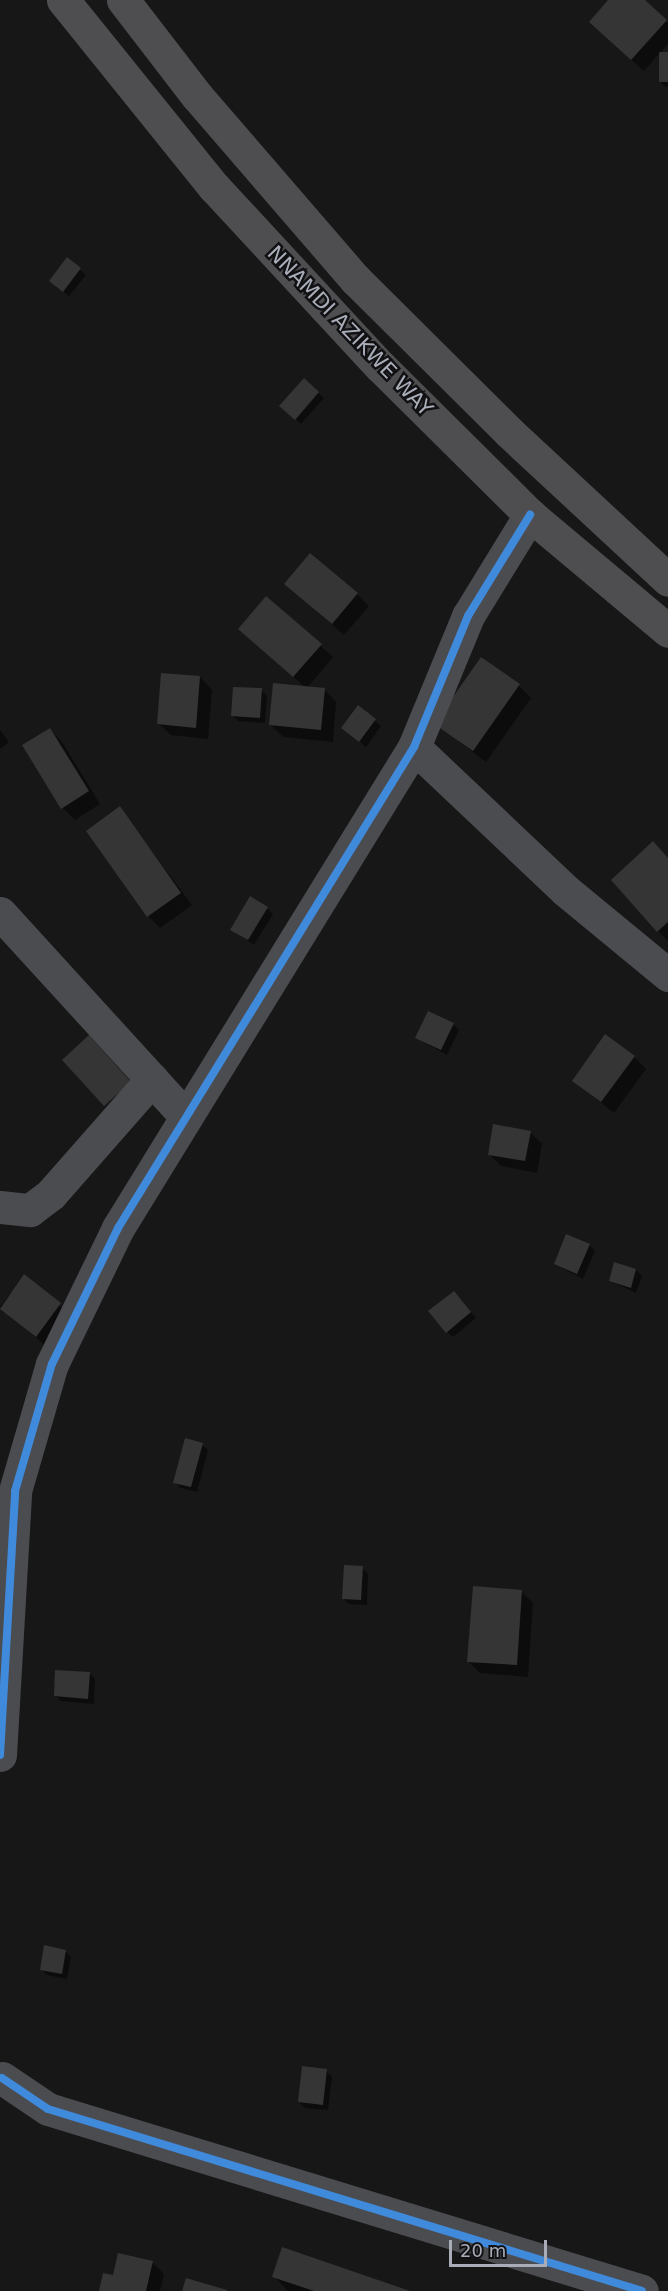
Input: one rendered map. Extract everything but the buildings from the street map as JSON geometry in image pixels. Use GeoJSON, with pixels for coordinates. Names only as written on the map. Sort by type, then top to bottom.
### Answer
{"type":"FeatureCollection","features":[{"type":"Feature","properties":{"kind":"highway","name":"NNAMDI AZIKWE WAY"},"geometry":{"type":"LineString","coordinates":[[63,0],[214,187],[380,366],[531,514],[668,631]]}},
{"type":"Feature","properties":{"kind":"highway","name":"NNAMDI AZIKWE WAY"},"geometry":{"type":"LineString","coordinates":[[123,0],[198,96],[355,279],[509,432],[668,580]]}},
{"type":"Feature","properties":{"kind":"street"},"geometry":{"type":"LineString","coordinates":[[0,1755],[15,1491],[52,1364],[118,1228],[414,747],[468,616],[531,514]]}},
{"type":"Feature","properties":{"kind":"street"},"geometry":{"type":"LineString","coordinates":[[414,747],[565,890],[668,975]]}},
{"type":"Feature","properties":{"kind":"street"},"geometry":{"type":"LineString","coordinates":[[0,913],[186,1117]]}},
{"type":"Feature","properties":{"kind":"street"},"geometry":{"type":"LineString","coordinates":[[0,1208],[30,1210],[51,1194],[152,1079]]}},
{"type":"Feature","properties":{"kind":"street"},"geometry":{"type":"LineString","coordinates":[[1,2083],[48,2109],[642,2291]]}},
{"type":"Feature","properties":{"kind":"cycle path"},"geometry":{"type":"LineString","coordinates":[[0,1755],[15,1491],[52,1364],[118,1228],[414,747],[468,616],[530,515]]}},
{"type":"Feature","properties":{"kind":"cycle path"},"geometry":{"type":"LineString","coordinates":[[2,2078],[48,2109],[642,2291]]}}]}
